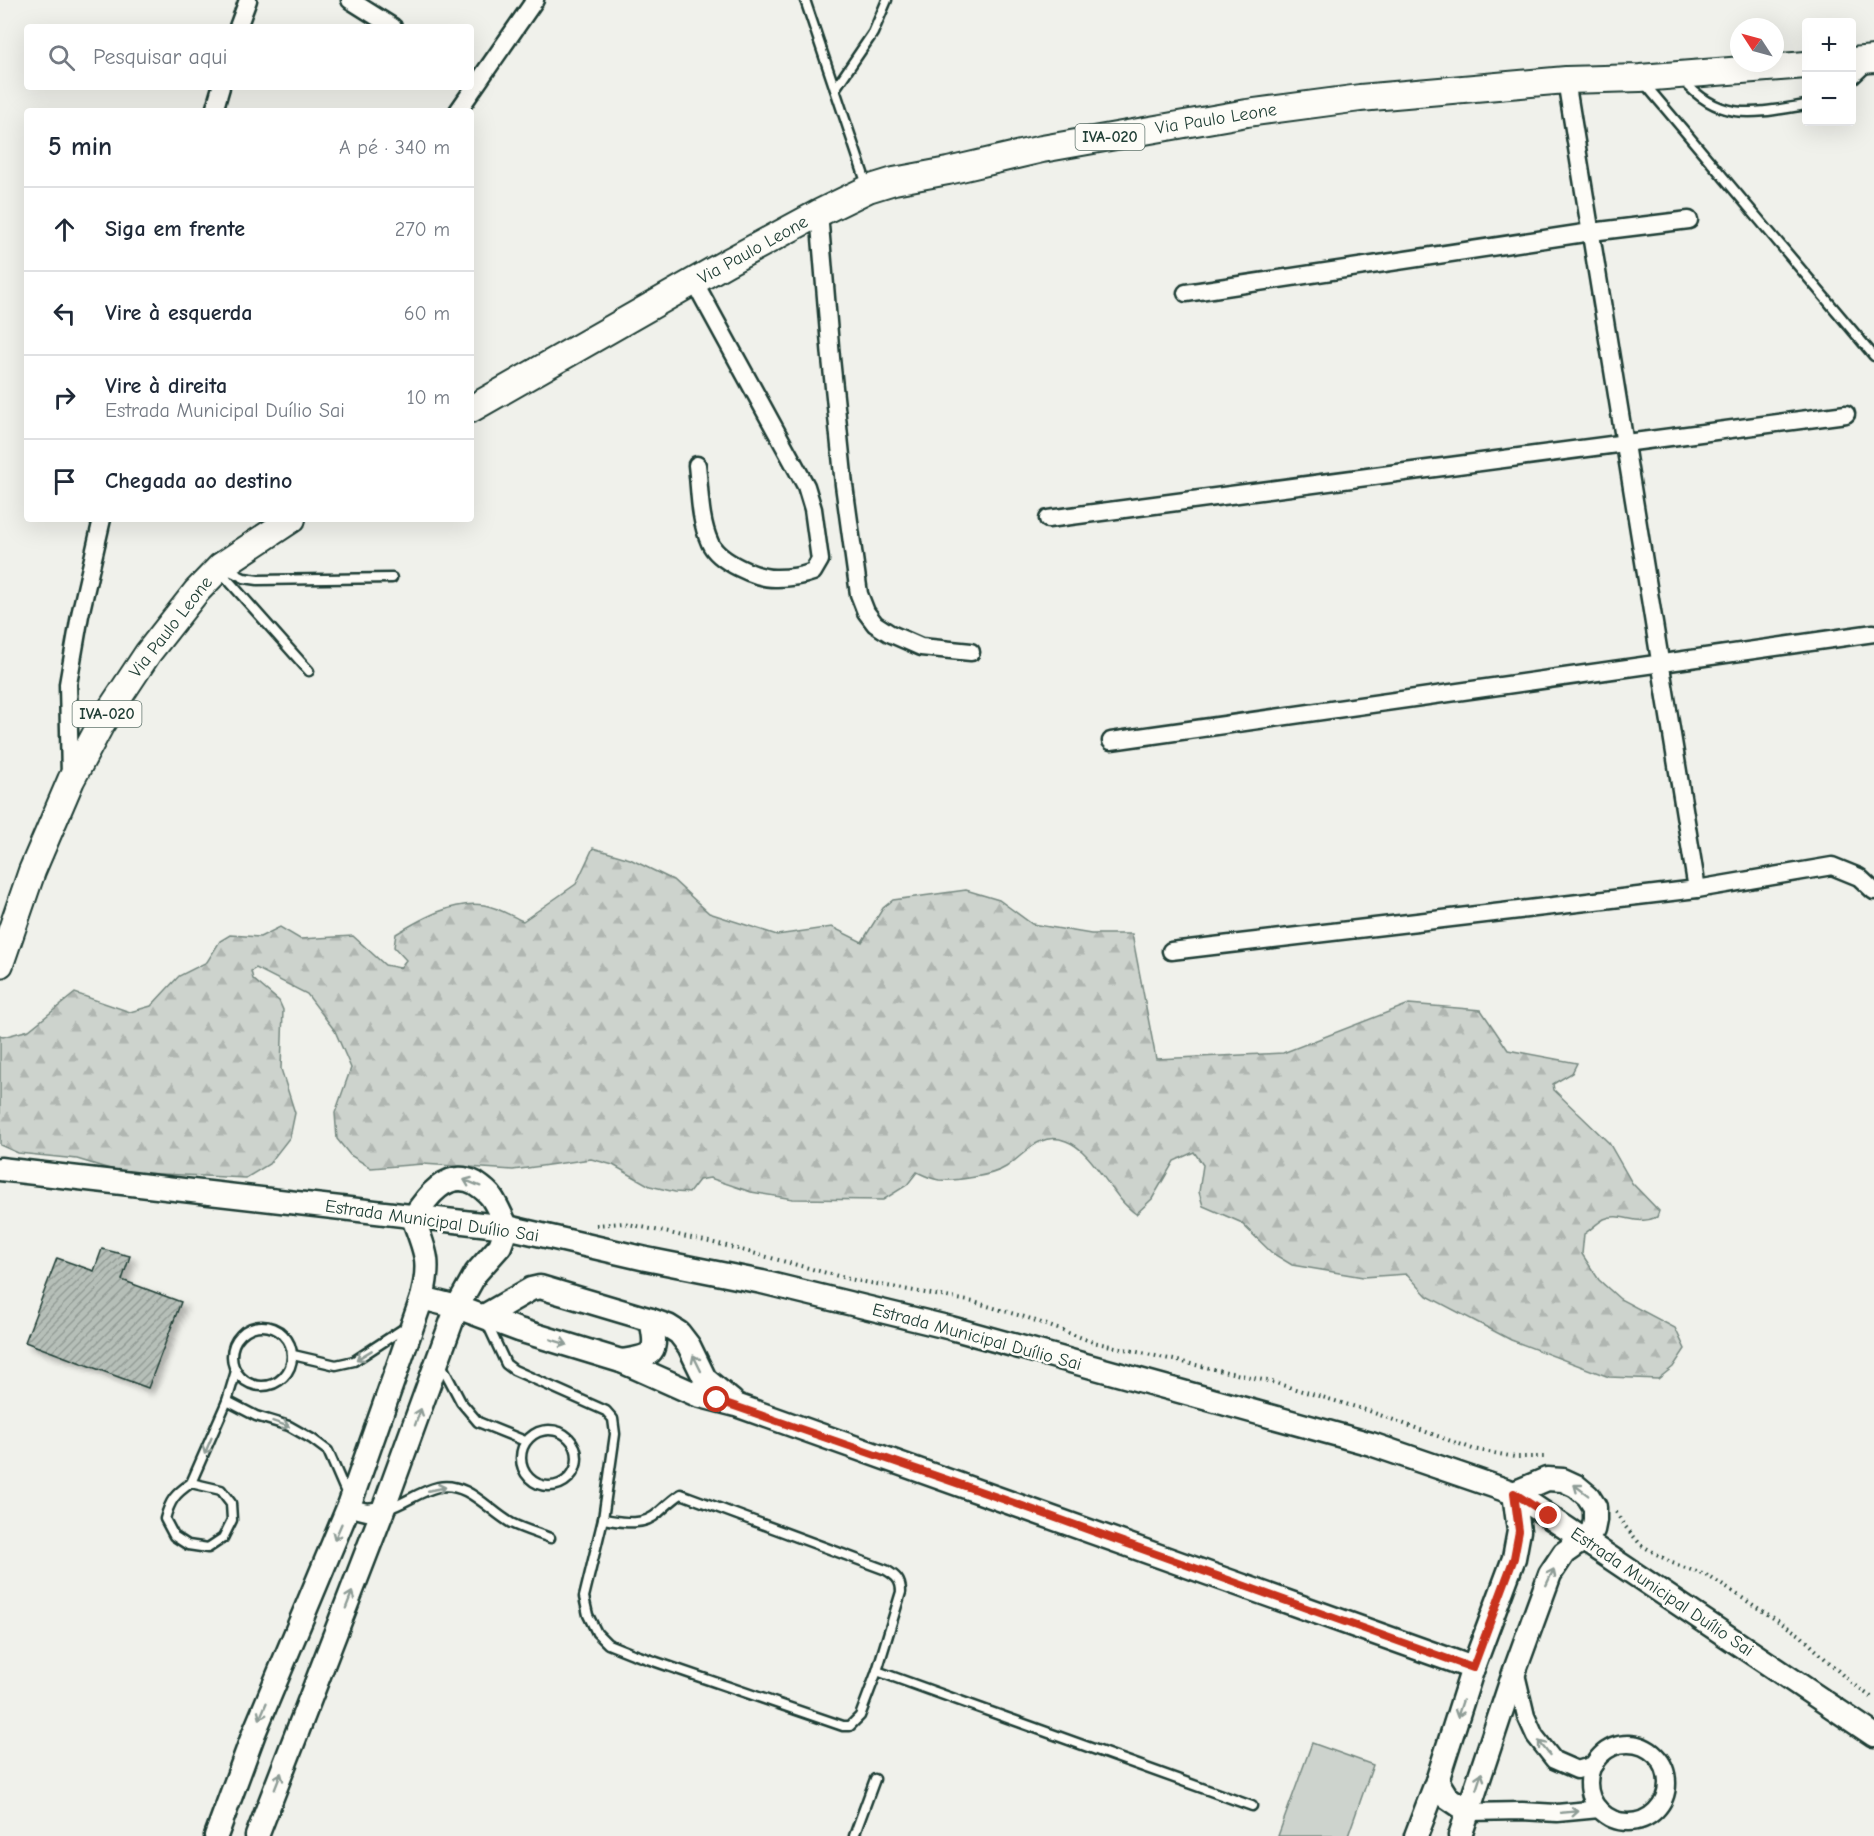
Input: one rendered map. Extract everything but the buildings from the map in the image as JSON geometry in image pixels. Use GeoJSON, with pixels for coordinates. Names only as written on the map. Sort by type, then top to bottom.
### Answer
{"type":"FeatureCollection","features":[{"type":"Feature","properties":{"kind":"main road"},"geometry":{"type":"LineString","coordinates":[[1856,61],[1874,60]]}},
{"type":"Feature","properties":{"kind":"main road","name":"Via Paulo Leone"},"geometry":{"type":"LineString","coordinates":[[474,407],[695,283],[728,262],[868,189],[1042,149],[1247,113],[1360,98],[1566,80],[1640,78],[1802,65]]}},
{"type":"Feature","properties":{"kind":"main road","name":"Via Paulo Leone"},"geometry":{"type":"LineString","coordinates":[[0,964],[32,871],[71,780],[101,724],[148,653],[196,592],[219,568],[288,522]]}},
{"type":"Feature","properties":{"kind":"street"},"geometry":{"type":"LineString","coordinates":[[239,24],[248,0]]}},
{"type":"Feature","properties":{"kind":"street"},"geometry":{"type":"LineString","coordinates":[[350,0],[388,24]]}},
{"type":"Feature","properties":{"kind":"street"},"geometry":{"type":"LineString","coordinates":[[476,78],[535,0]]}},
{"type":"Feature","properties":{"kind":"street"},"geometry":{"type":"LineString","coordinates":[[1566,80],[1697,890]]}},
{"type":"Feature","properties":{"kind":"street"},"geometry":{"type":"LineString","coordinates":[[215,108],[220,90]]}},
{"type":"Feature","properties":{"kind":"street"},"geometry":{"type":"LineString","coordinates":[[460,108],[469,90]]}},
{"type":"Feature","properties":{"kind":"street"},"geometry":{"type":"LineString","coordinates":[[819,213],[844,485],[859,594],[866,612],[875,624],[889,633],[921,646],[971,652]]}},
{"type":"Feature","properties":{"kind":"street"},"geometry":{"type":"LineString","coordinates":[[1186,293],[1591,232],[1689,220]]}},
{"type":"Feature","properties":{"kind":"street"},"geometry":{"type":"LineString","coordinates":[[695,283],[806,486],[813,509],[820,560],[813,572],[775,579],[744,570],[721,557],[711,546],[704,528],[697,465]]}},
{"type":"Feature","properties":{"kind":"street"},"geometry":{"type":"LineString","coordinates":[[1048,519],[1846,414]]}},
{"type":"Feature","properties":{"kind":"street"},"geometry":{"type":"LineString","coordinates":[[71,780],[68,684],[80,615],[101,522]]}},
{"type":"Feature","properties":{"kind":"street"},"geometry":{"type":"LineString","coordinates":[[1111,741],[1874,633]]}},
{"type":"Feature","properties":{"kind":"street"},"geometry":{"type":"LineString","coordinates":[[1171,951],[1697,890],[1832,866],[1859,877],[1874,891]]}},
{"type":"Feature","properties":{"kind":"street","name":"Estrada Municipal Duílio Sai"},"geometry":{"type":"LineString","coordinates":[[0,1169],[507,1227],[646,1259],[762,1282],[951,1328],[1371,1443],[1514,1493],[1874,1735]]}},
{"type":"Feature","properties":{"kind":"street"},"geometry":{"type":"LineString","coordinates":[[216,1836],[254,1733],[350,1503],[422,1298],[428,1272],[426,1251],[413,1218],[427,1196],[441,1185],[453,1179],[469,1180],[481,1186],[492,1197],[507,1227],[500,1246],[476,1272],[457,1307],[383,1510],[257,1836]]}},
{"type":"Feature","properties":{"kind":"street"},"geometry":{"type":"LineString","coordinates":[[484,1316],[531,1288],[540,1287],[668,1326],[679,1333],[689,1346],[705,1379],[736,1405]]}},
{"type":"Feature","properties":{"kind":"street"},"geometry":{"type":"LineString","coordinates":[[422,1298],[457,1307],[621,1361],[697,1395],[736,1405],[1473,1668]]}},
{"type":"Feature","properties":{"kind":"street"},"geometry":{"type":"LineString","coordinates":[[515,1298],[532,1333]]}},
{"type":"Feature","properties":{"kind":"street"},"geometry":{"type":"LineString","coordinates":[[621,1361],[641,1358],[653,1349],[656,1343],[651,1320]]}},
{"type":"Feature","properties":{"kind":"street"},"geometry":{"type":"LineString","coordinates":[[1416,1836],[1437,1781],[1473,1668],[1514,1558],[1519,1531],[1514,1493],[1547,1479],[1563,1480],[1576,1486],[1588,1496],[1595,1507],[1593,1530],[1564,1553],[1550,1574],[1515,1670],[1460,1836]]}},
{"type":"Feature","properties":{"kind":"street"},"geometry":{"type":"LineString","coordinates":[[350,1503],[355,1509],[383,1510]]}},
{"type":"Feature","properties":{"kind":"street"},"geometry":{"type":"LineString","coordinates":[[1502,1592],[1539,1604]]}},
{"type":"Feature","properties":{"kind":"street"},"geometry":{"type":"LineString","coordinates":[[1515,1670],[1526,1716],[1535,1736],[1554,1760],[1577,1770],[1594,1765]]}},
{"type":"Feature","properties":{"kind":"street"},"geometry":{"type":"LineString","coordinates":[[1618,1745],[1634,1745],[1649,1750],[1660,1761],[1667,1775],[1667,1791],[1660,1806],[1649,1816],[1634,1822],[1617,1821],[1599,1809],[1591,1796],[1589,1780],[1594,1765],[1604,1753],[1618,1745]]}},
{"type":"Feature","properties":{"kind":"street"},"geometry":{"type":"LineString","coordinates":[[1437,1781],[1447,1797],[1469,1812],[1557,1813],[1599,1809]]}},
{"type":"Feature","properties":{"kind":"lane"},"geometry":{"type":"LineString","coordinates":[[805,0],[868,189]]}},
{"type":"Feature","properties":{"kind":"lane"},"geometry":{"type":"LineString","coordinates":[[835,89],[873,33],[886,0]]}},
{"type":"Feature","properties":{"kind":"lane"},"geometry":{"type":"LineString","coordinates":[[1856,76],[1874,60]]}},
{"type":"Feature","properties":{"kind":"lane"},"geometry":{"type":"LineString","coordinates":[[1679,75],[1708,103],[1731,111],[1758,112],[1802,106]]}},
{"type":"Feature","properties":{"kind":"lane"},"geometry":{"type":"LineString","coordinates":[[1640,78],[1874,356]]}},
{"type":"Feature","properties":{"kind":"lane"},"geometry":{"type":"LineString","coordinates":[[219,568],[258,580],[392,578]]}},
{"type":"Feature","properties":{"kind":"lane"},"geometry":{"type":"LineString","coordinates":[[219,568],[309,671]]}},
{"type":"Feature","properties":{"kind":"lane"},"geometry":{"type":"LineString","coordinates":[[484,1316],[506,1364],[514,1370],[606,1411],[613,1419],[615,1434],[603,1519],[584,1597],[588,1614],[597,1633],[608,1644],[633,1654],[843,1726],[850,1726],[860,1716],[877,1671],[901,1592],[901,1582],[895,1575],[681,1494],[657,1514],[644,1521],[628,1523],[603,1519]]}},
{"type":"Feature","properties":{"kind":"lane"},"geometry":{"type":"LineString","coordinates":[[292,1355],[336,1365],[354,1361],[413,1322]]}},
{"type":"Feature","properties":{"kind":"lane"},"geometry":{"type":"LineString","coordinates":[[260,1326],[272,1327],[282,1334],[290,1343],[292,1355],[290,1366],[284,1376],[275,1383],[264,1386],[242,1379],[236,1371],[232,1358],[239,1337],[248,1329],[260,1326]]}},
{"type":"Feature","properties":{"kind":"lane"},"geometry":{"type":"LineString","coordinates":[[439,1359],[461,1402],[478,1422],[525,1442]]}},
{"type":"Feature","properties":{"kind":"lane"},"geometry":{"type":"LineString","coordinates":[[191,1483],[221,1490],[231,1503],[232,1520],[224,1538],[208,1548],[188,1545],[174,1536],[165,1519],[169,1503],[191,1483],[227,1401],[236,1371]]}},
{"type":"Feature","properties":{"kind":"lane"},"geometry":{"type":"LineString","coordinates":[[227,1401],[256,1416],[289,1426],[328,1451],[350,1503]]}},
{"type":"Feature","properties":{"kind":"lane"},"geometry":{"type":"LineString","coordinates":[[552,1429],[562,1432],[576,1447],[578,1457],[572,1476],[554,1486],[544,1486],[533,1482],[525,1474],[521,1463],[521,1452],[525,1442],[533,1434],[542,1430],[552,1429]]}},
{"type":"Feature","properties":{"kind":"lane"},"geometry":{"type":"LineString","coordinates":[[383,1510],[402,1505],[430,1489],[440,1486],[449,1487],[468,1492],[511,1522],[550,1538]]}},
{"type":"Feature","properties":{"kind":"lane"},"geometry":{"type":"LineString","coordinates":[[877,1671],[1252,1806]]}},
{"type":"Feature","properties":{"kind":"lane"},"geometry":{"type":"LineString","coordinates":[[854,1836],[875,1779]]}},
{"type":"Feature","properties":{"kind":"green space"},"geometry":{"type":"Polygon","coordinates":[[[593,848],[630,859],[673,880],[709,913],[777,935],[832,927],[862,942],[883,908],[893,900],[966,890],[999,900],[1032,924],[1091,934],[1132,934],[1156,1059],[1283,1053],[1409,1004],[1481,1010],[1508,1050],[1577,1063],[1572,1073],[1553,1084],[1554,1090],[1609,1143],[1632,1183],[1659,1211],[1657,1217],[1649,1220],[1617,1217],[1604,1219],[1584,1234],[1582,1254],[1599,1280],[1620,1299],[1675,1328],[1685,1349],[1673,1367],[1658,1379],[1609,1377],[1511,1340],[1427,1296],[1407,1274],[1363,1277],[1292,1265],[1272,1253],[1240,1222],[1203,1206],[1199,1192],[1203,1165],[1194,1152],[1174,1161],[1152,1199],[1136,1214],[1118,1196],[1085,1154],[1076,1146],[1056,1139],[1040,1141],[1006,1167],[983,1175],[964,1179],[939,1180],[917,1172],[907,1185],[883,1200],[793,1199],[751,1192],[710,1178],[699,1180],[689,1193],[675,1192],[650,1186],[613,1165],[591,1159],[513,1170],[423,1164],[371,1168],[350,1155],[337,1139],[335,1113],[351,1068],[335,1031],[307,994],[256,968],[251,971],[253,979],[279,1001],[283,1010],[281,1069],[295,1113],[290,1137],[269,1164],[246,1178],[120,1172],[77,1159],[18,1153],[0,1145],[0,1036],[29,1030],[75,993],[130,1012],[151,1006],[179,976],[207,962],[220,941],[230,935],[260,937],[280,927],[300,939],[353,936],[385,965],[400,968],[406,960],[394,947],[396,934],[438,912],[461,905],[489,906],[523,921],[576,884],[593,848]]]}},
{"type":"Feature","properties":{"kind":"green space"},"geometry":{"type":"Polygon","coordinates":[[[1312,1743],[1373,1765],[1348,1836],[1278,1836],[1312,1743]]]}},
{"type":"Feature","properties":{"kind":"route"},"geometry":{"type":"LineString","coordinates":[[717,1400],[1017,1504],[1473,1668],[1514,1558],[1519,1531],[1514,1493],[1549,1516]]}}]}
